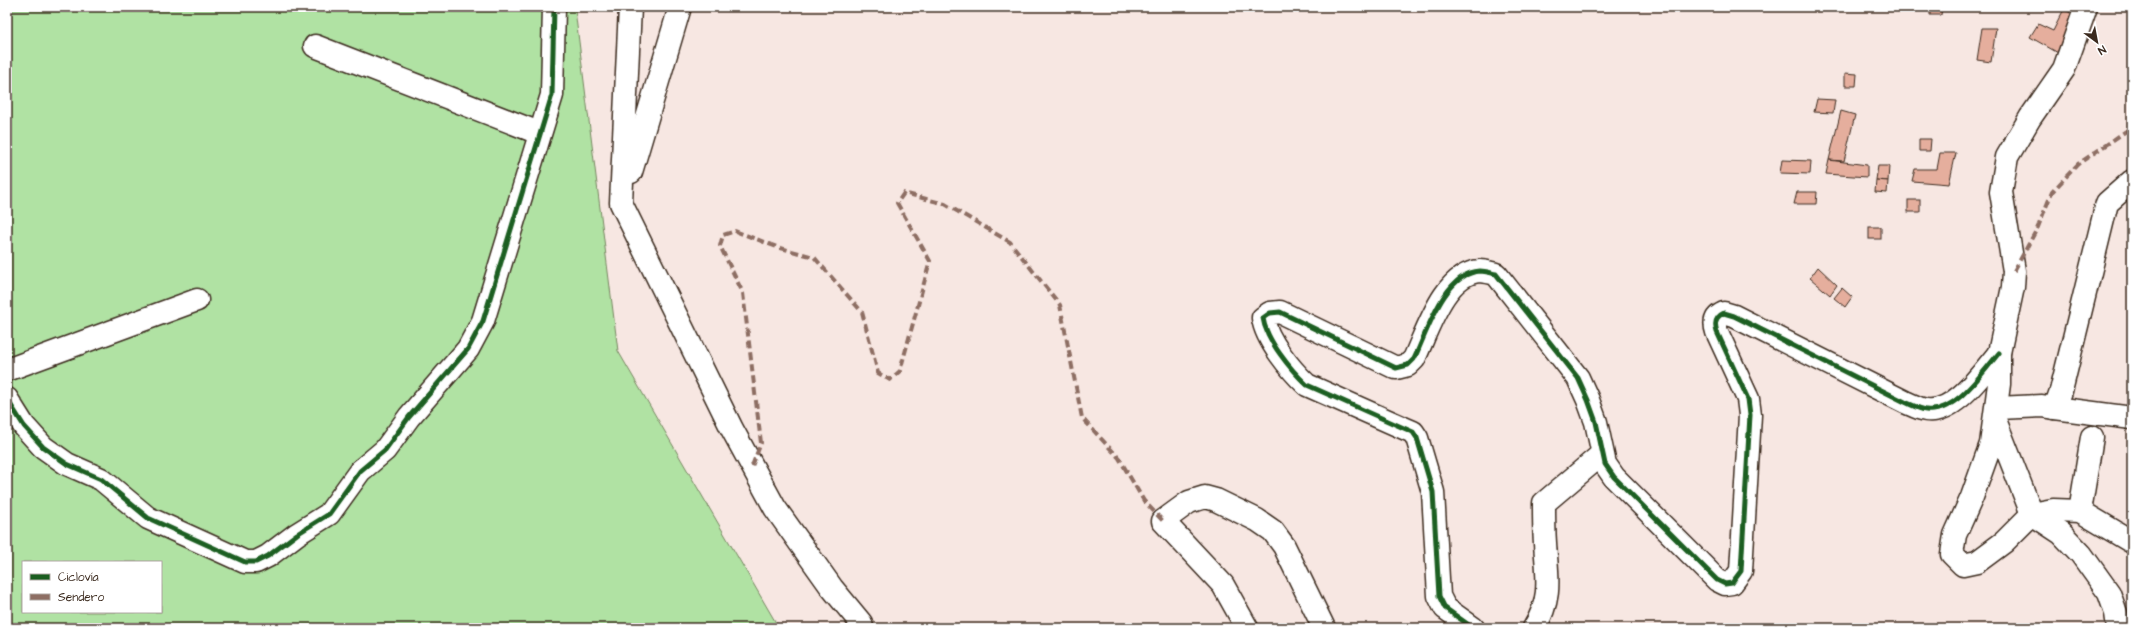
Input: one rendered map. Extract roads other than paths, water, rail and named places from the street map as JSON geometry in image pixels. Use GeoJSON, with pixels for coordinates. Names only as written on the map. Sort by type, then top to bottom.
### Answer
{"type":"FeatureCollection","features":[{"type":"Feature","properties":{"kind":"street"},"geometry":{"type":"LineString","coordinates":[[7,399],[24,426],[43,447],[67,464],[101,479],[148,518],[245,562],[256,562],[329,514],[360,471],[385,450],[409,418],[468,349],[483,321],[540,133],[547,116],[552,95],[554,7]]}},
{"type":"Feature","properties":{"kind":"street"},"geometry":{"type":"LineString","coordinates":[[630,7],[621,203],[729,422],[775,508],[832,588],[861,623],[862,628]]}},
{"type":"Feature","properties":{"kind":"street"},"geometry":{"type":"LineString","coordinates":[[621,203],[680,7]]}},
{"type":"Feature","properties":{"kind":"street"},"geometry":{"type":"LineString","coordinates":[[2086,7],[2064,69],[2030,118],[2007,157],[2001,192],[2014,271],[2013,286],[1999,353],[1996,414],[1990,444],[1974,490],[1955,535],[1952,554],[1963,565],[1977,562],[2004,542],[2032,514],[2053,510],[2080,511],[2132,542]]}},
{"type":"Feature","properties":{"kind":"street"},"geometry":{"type":"LineString","coordinates":[[315,46],[540,133]]}},
{"type":"Feature","properties":{"kind":"street"},"geometry":{"type":"LineString","coordinates":[[2055,408],[2061,391],[2108,203],[2124,198],[2132,181]]}},
{"type":"Feature","properties":{"kind":"street"},"geometry":{"type":"LineString","coordinates":[[1473,628],[1445,608],[1439,596],[1433,492],[1417,438],[1413,432],[1307,385],[1296,375],[1265,330],[1263,318],[1270,313],[1280,312],[1396,368],[1408,365],[1414,359],[1443,297],[1451,286],[1463,277],[1480,271],[1496,274],[1578,378],[1596,422],[1605,464],[1614,477],[1717,580],[1725,584],[1732,582],[1741,571],[1750,415],[1748,398],[1717,332],[1716,321],[1719,315],[1724,313],[1734,316],[1905,402],[1925,410],[1940,410],[1958,398],[1999,353]]}},
{"type":"Feature","properties":{"kind":"street"},"geometry":{"type":"LineString","coordinates":[[7,370],[197,300]]}},
{"type":"Feature","properties":{"kind":"street"},"geometry":{"type":"LineString","coordinates":[[1996,414],[2042,406],[2132,418]]}},
{"type":"Feature","properties":{"kind":"street"},"geometry":{"type":"LineString","coordinates":[[1996,414],[2032,514],[2061,533],[2081,554],[2108,593],[2116,613],[2118,628]]}},
{"type":"Feature","properties":{"kind":"street"},"geometry":{"type":"LineString","coordinates":[[2080,511],[2092,437]]}},
{"type":"Feature","properties":{"kind":"street"},"geometry":{"type":"LineString","coordinates":[[1534,628],[1543,614],[1548,593],[1549,570],[1545,544],[1544,503],[1602,454]]}},
{"type":"Feature","properties":{"kind":"street"},"geometry":{"type":"LineString","coordinates":[[1247,628],[1223,585],[1163,521],[1196,498],[1205,497],[1216,500],[1257,520],[1273,531],[1284,546],[1324,628]]}}]}
